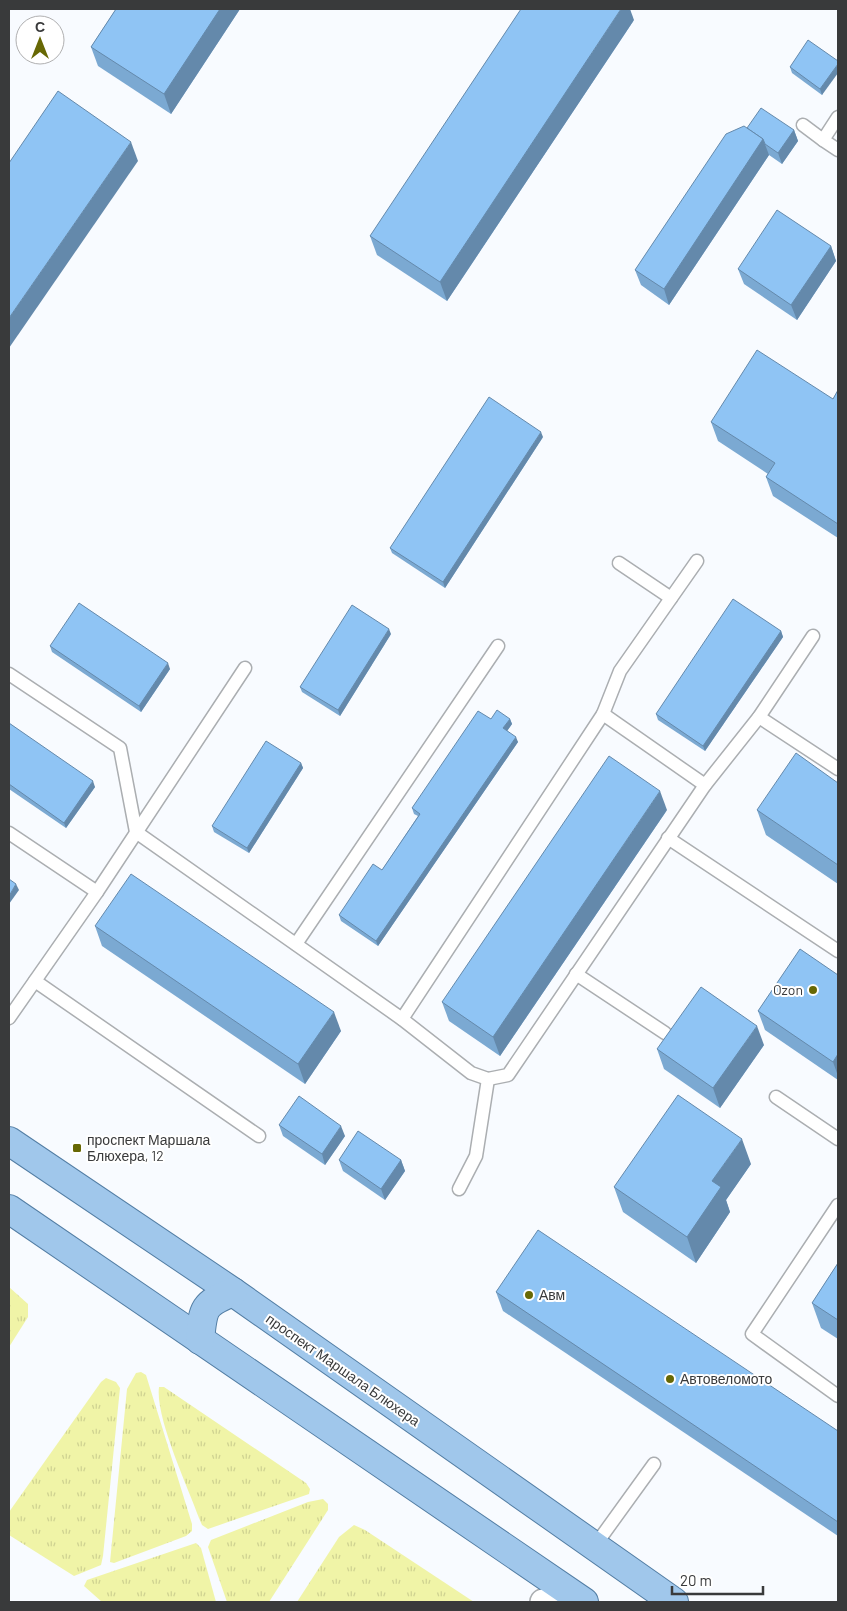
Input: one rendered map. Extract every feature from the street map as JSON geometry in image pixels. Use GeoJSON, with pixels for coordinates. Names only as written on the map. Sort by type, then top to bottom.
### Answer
{"type":"FeatureCollection","features":[{"type":"Feature","properties":{"kind":"main road","name":"проспект Маршала Блюхера"},"geometry":{"type":"LineString","coordinates":[[9,1141],[233,1292],[674,1602]]}},
{"type":"Feature","properties":{"kind":"main road"},"geometry":{"type":"LineString","coordinates":[[9,1209],[579,1599]]}},
{"type":"Feature","properties":{"kind":"main road"},"geometry":{"type":"LineString","coordinates":[[200,1340],[203,1316],[212,1300],[233,1292]]}},
{"type":"Feature","properties":{"kind":"street"},"geometry":{"type":"LineString","coordinates":[[543,1602],[579,1599]]}},
{"type":"Feature","properties":{"kind":"lane"},"geometry":{"type":"LineString","coordinates":[[823,140],[838,117]]}},
{"type":"Feature","properties":{"kind":"lane"},"geometry":{"type":"LineString","coordinates":[[803,126],[838,150]]}},
{"type":"Feature","properties":{"kind":"lane"},"geometry":{"type":"LineString","coordinates":[[402,1018],[603,714],[620,671],[697,561]]}},
{"type":"Feature","properties":{"kind":"lane"},"geometry":{"type":"LineString","coordinates":[[619,563],[671,598]]}},
{"type":"Feature","properties":{"kind":"lane"},"geometry":{"type":"LineString","coordinates":[[9,674],[120,748],[136,832],[402,1018],[471,1073],[488,1079],[508,1075],[668,838],[705,785],[759,717],[813,636]]}},
{"type":"Feature","properties":{"kind":"lane"},"geometry":{"type":"LineString","coordinates":[[296,944],[498,646]]}},
{"type":"Feature","properties":{"kind":"lane"},"geometry":{"type":"LineString","coordinates":[[9,1018],[97,892],[244,668]]}},
{"type":"Feature","properties":{"kind":"lane"},"geometry":{"type":"LineString","coordinates":[[603,714],[705,785]]}},
{"type":"Feature","properties":{"kind":"lane"},"geometry":{"type":"LineString","coordinates":[[759,717],[838,769]]}},
{"type":"Feature","properties":{"kind":"lane"},"geometry":{"type":"LineString","coordinates":[[9,833],[97,892]]}},
{"type":"Feature","properties":{"kind":"lane"},"geometry":{"type":"LineString","coordinates":[[668,838],[838,951]]}},
{"type":"Feature","properties":{"kind":"lane"},"geometry":{"type":"LineString","coordinates":[[576,974],[665,1033]]}},
{"type":"Feature","properties":{"kind":"lane"},"geometry":{"type":"LineString","coordinates":[[35,981],[259,1136]]}},
{"type":"Feature","properties":{"kind":"lane"},"geometry":{"type":"LineString","coordinates":[[459,1189],[476,1156],[488,1079]]}},
{"type":"Feature","properties":{"kind":"lane"},"geometry":{"type":"LineString","coordinates":[[776,1096],[838,1138]]}},
{"type":"Feature","properties":{"kind":"lane"},"geometry":{"type":"LineString","coordinates":[[838,1205],[752,1334],[838,1396]]}},
{"type":"Feature","properties":{"kind":"lane"},"geometry":{"type":"LineString","coordinates":[[594,1547],[654,1464]]}},
{"type":"Feature","properties":{"kind":"green space"},"geometry":{"type":"Polygon","coordinates":[[[9,1287],[28,1304],[28,1317],[9,1347],[9,1287]]]}},
{"type":"Feature","properties":{"kind":"green space"},"geometry":{"type":"Polygon","coordinates":[[[141,1372],[146,1375],[192,1524],[192,1531],[186,1536],[114,1563],[110,1562],[127,1389],[136,1373],[141,1372]]]}},
{"type":"Feature","properties":{"kind":"green space"},"geometry":{"type":"Polygon","coordinates":[[[106,1378],[116,1382],[120,1388],[103,1556],[101,1565],[74,1576],[9,1535],[9,1512],[101,1382],[106,1378]]]}},
{"type":"Feature","properties":{"kind":"green space"},"geometry":{"type":"Polygon","coordinates":[[[159,1387],[164,1387],[306,1483],[310,1489],[309,1494],[208,1529],[202,1525],[167,1433],[159,1400],[159,1387]]]}},
{"type":"Feature","properties":{"kind":"green space"},"geometry":{"type":"Polygon","coordinates":[[[323,1499],[328,1504],[328,1510],[269,1602],[227,1602],[208,1547],[211,1540],[308,1502],[323,1499]]]}},
{"type":"Feature","properties":{"kind":"green space"},"geometry":{"type":"Polygon","coordinates":[[[354,1525],[365,1530],[474,1602],[297,1602],[339,1537],[354,1525]]]}},
{"type":"Feature","properties":{"kind":"green space"},"geometry":{"type":"Polygon","coordinates":[[[196,1543],[201,1548],[216,1602],[102,1602],[84,1586],[87,1580],[196,1543]]]}},
{"type":"Feature","properties":{"kind":"building"},"geometry":{"type":"Polygon","coordinates":[[[116,9],[220,9],[164,94],[91,47],[116,9]]]}},
{"type":"Feature","properties":{"kind":"building"},"geometry":{"type":"Polygon","coordinates":[[[521,9],[621,9],[440,282],[370,236],[521,9]]]}},
{"type":"Feature","properties":{"kind":"building"},"geometry":{"type":"Polygon","coordinates":[[[808,40],[838,61],[838,64],[820,89],[790,67],[808,40]]]}},
{"type":"Feature","properties":{"kind":"building"},"geometry":{"type":"Polygon","coordinates":[[[58,91],[131,142],[9,318],[9,163],[58,91]]]}},
{"type":"Feature","properties":{"kind":"building"},"geometry":{"type":"Polygon","coordinates":[[[761,108],[794,130],[778,153],[747,128],[761,108]]]}},
{"type":"Feature","properties":{"kind":"building"},"geometry":{"type":"Polygon","coordinates":[[[744,126],[763,139],[664,289],[635,270],[726,134],[744,126]]]}},
{"type":"Feature","properties":{"kind":"building"},"geometry":{"type":"Polygon","coordinates":[[[777,210],[831,246],[791,305],[738,269],[777,210]]]}},
{"type":"Feature","properties":{"kind":"building"},"geometry":{"type":"Polygon","coordinates":[[[757,350],[833,399],[838,390],[838,524],[766,477],[775,463],[711,422],[757,350]]]}},
{"type":"Feature","properties":{"kind":"building"},"geometry":{"type":"Polygon","coordinates":[[[489,397],[541,432],[443,582],[390,548],[489,397]]]}},
{"type":"Feature","properties":{"kind":"building"},"geometry":{"type":"Polygon","coordinates":[[[733,599],[781,631],[703,746],[656,714],[733,599]]]}},
{"type":"Feature","properties":{"kind":"building"},"geometry":{"type":"Polygon","coordinates":[[[79,603],[168,663],[139,706],[50,646],[79,603]]]}},
{"type":"Feature","properties":{"kind":"building"},"geometry":{"type":"Polygon","coordinates":[[[352,605],[389,629],[338,710],[300,687],[352,605]]]}},
{"type":"Feature","properties":{"kind":"building"},"geometry":{"type":"Polygon","coordinates":[[[497,710],[510,719],[503,728],[516,737],[376,941],[339,915],[373,864],[382,870],[420,814],[412,808],[478,711],[491,719],[497,710]]]}},
{"type":"Feature","properties":{"kind":"building"},"geometry":{"type":"Polygon","coordinates":[[[9,723],[93,781],[64,823],[9,784],[9,723]]]}},
{"type":"Feature","properties":{"kind":"building"},"geometry":{"type":"Polygon","coordinates":[[[266,741],[301,763],[247,848],[212,826],[266,741]]]}},
{"type":"Feature","properties":{"kind":"building"},"geometry":{"type":"Polygon","coordinates":[[[796,753],[838,783],[838,865],[757,810],[796,753]]]}},
{"type":"Feature","properties":{"kind":"building"},"geometry":{"type":"Polygon","coordinates":[[[609,756],[660,791],[493,1037],[442,1002],[609,756]]]}},
{"type":"Feature","properties":{"kind":"building"},"geometry":{"type":"Polygon","coordinates":[[[131,874],[334,1012],[298,1064],[95,926],[131,874]]]}},
{"type":"Feature","properties":{"kind":"building"},"geometry":{"type":"Polygon","coordinates":[[[9,879],[16,884],[9,896],[9,879]]]}},
{"type":"Feature","properties":{"kind":"building"},"geometry":{"type":"Polygon","coordinates":[[[800,949],[838,975],[838,1054],[833,1062],[758,1011],[800,949]]]}},
{"type":"Feature","properties":{"kind":"building"},"geometry":{"type":"Polygon","coordinates":[[[701,987],[757,1026],[713,1088],[657,1049],[701,987]]]}},
{"type":"Feature","properties":{"kind":"building"},"geometry":{"type":"Polygon","coordinates":[[[678,1095],[742,1139],[712,1181],[721,1187],[687,1237],[614,1187],[678,1095]]]}},
{"type":"Feature","properties":{"kind":"building"},"geometry":{"type":"Polygon","coordinates":[[[299,1096],[341,1126],[322,1154],[279,1125],[299,1096]]]}},
{"type":"Feature","properties":{"kind":"building"},"geometry":{"type":"Polygon","coordinates":[[[358,1131],[401,1160],[381,1189],[339,1160],[358,1131]]]}},
{"type":"Feature","properties":{"kind":"building","name":"Автовеломото"},"geometry":{"type":"Polygon","coordinates":[[[538,1230],[838,1431],[838,1522],[496,1292],[538,1230]]]}},
{"type":"Feature","properties":{"kind":"building"},"geometry":{"type":"Polygon","coordinates":[[[838,1263],[838,1320],[812,1303],[838,1263]]]}},
{"type":"Feature","properties":{"kind":"place","name":"Ozon"},"geometry":{"type":"Point","coordinates":[813,990]}},
{"type":"Feature","properties":{"kind":"place","name":"проспект Маршала Блюхера, 12"},"geometry":{"type":"Point","coordinates":[77,1148]}},
{"type":"Feature","properties":{"kind":"place","name":"Авм"},"geometry":{"type":"Point","coordinates":[529,1295]}},
{"type":"Feature","properties":{"kind":"place","name":"Автовеломото"},"geometry":{"type":"Point","coordinates":[670,1379]}}]}
